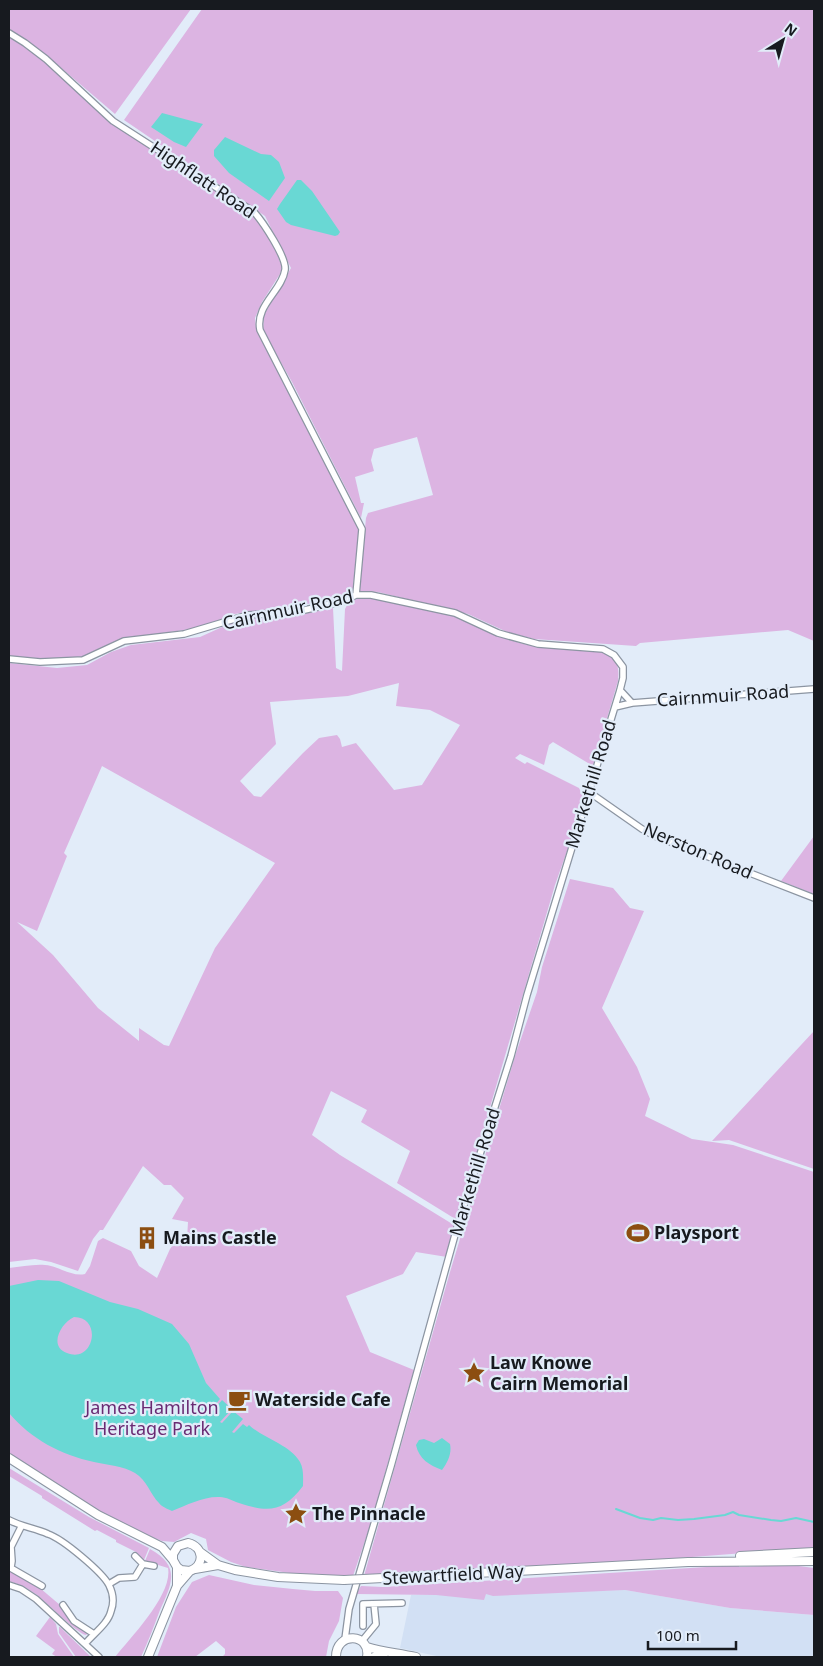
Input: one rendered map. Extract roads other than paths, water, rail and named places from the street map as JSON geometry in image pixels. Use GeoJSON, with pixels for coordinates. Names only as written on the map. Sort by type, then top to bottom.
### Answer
{"type":"FeatureCollection","features":[{"type":"Feature","properties":{"kind":"street","name":"Highflatt Road"},"geometry":{"type":"LineString","coordinates":[[9,34],[25,43],[46,59],[113,121],[254,212],[274,241],[286,268],[284,275],[258,321],[260,330],[362,529],[356,595]]}},
{"type":"Feature","properties":{"kind":"street","name":"Cairnmuir Road"},"geometry":{"type":"LineString","coordinates":[[9,659],[40,662],[83,660],[124,641],[184,634],[248,615],[296,612],[344,601],[356,595],[371,595],[455,613],[498,633],[538,644],[603,649],[614,655],[623,667],[624,678],[615,707],[632,703],[814,689]]}},
{"type":"Feature","properties":{"kind":"street","name":"Cairnmuir Road"},"geometry":{"type":"LineString","coordinates":[[620,690],[632,703]]}},
{"type":"Feature","properties":{"kind":"street","name":"Markethill Road"},"geometry":{"type":"LineString","coordinates":[[345,1639],[349,1609],[458,1224],[511,1056],[527,995],[615,707]]}},
{"type":"Feature","properties":{"kind":"street","name":"Nerston Road"},"geometry":{"type":"LineString","coordinates":[[589,792],[654,836],[814,898]]}},
{"type":"Feature","properties":{"kind":"street"},"geometry":{"type":"LineString","coordinates":[[9,1458],[98,1515],[162,1546],[178,1546],[188,1543],[193,1544],[200,1552],[199,1565],[177,1586],[148,1657]]}},
{"type":"Feature","properties":{"kind":"street"},"geometry":{"type":"LineString","coordinates":[[9,1520],[21,1527],[48,1533],[55,1537],[82,1557],[108,1584],[113,1598],[112,1610],[104,1623],[85,1644]]}},
{"type":"Feature","properties":{"kind":"street"},"geometry":{"type":"LineString","coordinates":[[21,1527],[11,1547],[12,1561],[10,1567],[42,1586]]}},
{"type":"Feature","properties":{"kind":"street"},"geometry":{"type":"LineString","coordinates":[[162,1546],[175,1563],[185,1571],[192,1570]]}},
{"type":"Feature","properties":{"kind":"street"},"geometry":{"type":"LineString","coordinates":[[177,1586],[175,1550],[178,1546]]}},
{"type":"Feature","properties":{"kind":"street","name":"Stewartfield Way"},"geometry":{"type":"LineString","coordinates":[[200,1552],[218,1565]]}},
{"type":"Feature","properties":{"kind":"street","name":"Stewartfield Way"},"geometry":{"type":"LineString","coordinates":[[688,1562],[747,1555],[814,1552]]}},
{"type":"Feature","properties":{"kind":"street"},"geometry":{"type":"LineString","coordinates":[[135,1556],[143,1564],[154,1566]]}},
{"type":"Feature","properties":{"kind":"street","name":"Stewartfield Way"},"geometry":{"type":"LineString","coordinates":[[192,1570],[218,1565],[278,1577],[344,1580],[688,1562],[814,1561]]}},
{"type":"Feature","properties":{"kind":"street"},"geometry":{"type":"LineString","coordinates":[[108,1584],[119,1578],[136,1577],[143,1564]]}},
{"type":"Feature","properties":{"kind":"street"},"geometry":{"type":"LineString","coordinates":[[9,1585],[21,1589],[36,1599],[99,1657]]}},
{"type":"Feature","properties":{"kind":"street"},"geometry":{"type":"LineString","coordinates":[[363,1626],[363,1604],[402,1603]]}},
{"type":"Feature","properties":{"kind":"street"},"geometry":{"type":"LineString","coordinates":[[367,1657],[364,1644],[376,1624],[374,1604]]}},
{"type":"Feature","properties":{"kind":"street"},"geometry":{"type":"LineString","coordinates":[[63,1605],[74,1621],[94,1634]]}},
{"type":"Feature","properties":{"kind":"street"},"geometry":{"type":"LineString","coordinates":[[336,1656],[338,1646],[345,1639],[352,1638],[386,1652],[416,1657]]}},
{"type":"Feature","properties":{"kind":"street"},"geometry":{"type":"LineString","coordinates":[[374,1657],[386,1652]]}},
{"type":"Feature","properties":{"kind":"waterway"},"geometry":{"type":"LineString","coordinates":[[616,1509],[640,1518],[653,1520],[661,1518],[694,1519],[725,1515],[733,1512],[739,1515],[771,1520],[781,1521],[796,1518],[814,1522]]}},
{"type":"Feature","properties":{"kind":"place","name":"Playsport"},"geometry":{"type":"Point","coordinates":[638,1233]}},
{"type":"Feature","properties":{"kind":"place","name":"Mains Castle"},"geometry":{"type":"Point","coordinates":[147,1238]}},
{"type":"Feature","properties":{"kind":"place","name":"Law Knowe Cairn Memorial"},"geometry":{"type":"Point","coordinates":[474,1373]}},
{"type":"Feature","properties":{"kind":"place","name":"Waterside Cafe"},"geometry":{"type":"Point","coordinates":[239,1400]}},
{"type":"Feature","properties":{"kind":"place","name":"The Pinnacle"},"geometry":{"type":"Point","coordinates":[296,1514]}},
{"type":"Feature","properties":{"kind":"park label","name":"James Hamilton Heritage Park"},"geometry":{"type":"Point","coordinates":[152,1418]}}]}
